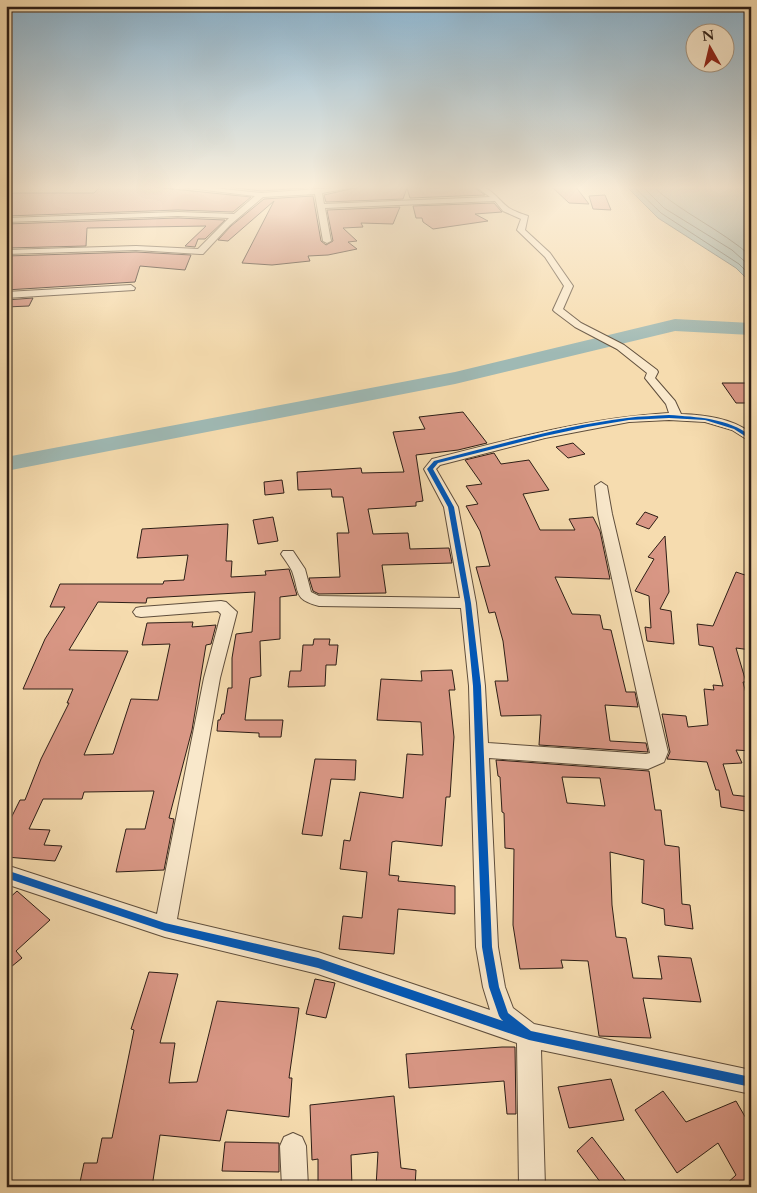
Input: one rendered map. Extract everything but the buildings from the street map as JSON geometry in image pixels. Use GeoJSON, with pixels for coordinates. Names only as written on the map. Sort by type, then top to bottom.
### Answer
{"type":"FeatureCollection","features":[{"type":"Feature","properties":{"kind":"street"},"geometry":{"type":"LineString","coordinates":[[6,252],[136,248],[200,252],[211,242]]}},
{"type":"Feature","properties":{"kind":"street"},"geometry":{"type":"LineString","coordinates":[[531,242],[546,252],[561,279],[569,286],[558,310],[565,317],[583,328],[630,354],[653,372],[650,378],[671,403],[676,417]]}},
{"type":"Feature","properties":{"kind":"street"},"geometry":{"type":"LineString","coordinates":[[6,295],[131,288]]}},
{"type":"Feature","properties":{"kind":"street"},"geometry":{"type":"LineString","coordinates":[[529,1035],[504,1016],[494,987],[487,947],[477,686],[468,603],[451,507],[430,469],[436,462],[530,437],[627,420],[676,417],[725,423],[738,428],[751,439]]}},
{"type":"Feature","properties":{"kind":"street"},"geometry":{"type":"LineString","coordinates":[[480,750],[648,762],[658,757],[659,752],[601,486]]}},
{"type":"Feature","properties":{"kind":"street"},"geometry":{"type":"LineString","coordinates":[[288,554],[297,566],[302,593],[308,598],[319,601],[468,603]]}},
{"type":"Feature","properties":{"kind":"street"},"geometry":{"type":"LineString","coordinates":[[141,612],[220,606],[229,612],[212,678],[165,927]]}},
{"type":"Feature","properties":{"kind":"street"},"geometry":{"type":"LineString","coordinates":[[6,874],[165,927],[318,963],[529,1035],[751,1082]]}},
{"type":"Feature","properties":{"kind":"street"},"geometry":{"type":"LineString","coordinates":[[529,1035],[532,1187]]}},
{"type":"Feature","properties":{"kind":"street"},"geometry":{"type":"LineString","coordinates":[[293,1146],[295,1187]]}},
{"type":"Feature","properties":{"kind":"water"},"geometry":{"type":"Polygon","coordinates":[[[695,242],[751,242],[751,283],[736,268],[695,242]]]}},
{"type":"Feature","properties":{"kind":"waterway"},"geometry":{"type":"LineString","coordinates":[[6,464],[455,378],[675,325],[751,329]]}},
{"type":"Feature","properties":{"kind":"cycle path"},"geometry":{"type":"LineString","coordinates":[[529,1035],[504,1016],[494,987],[487,947],[477,686],[468,603],[451,507],[430,469],[436,462],[504,444],[545,434],[629,419],[669,416],[706,419],[736,428],[751,439]]}},
{"type":"Feature","properties":{"kind":"cycle path"},"geometry":{"type":"LineString","coordinates":[[6,874],[165,927],[318,963],[529,1035],[751,1082]]}}]}
